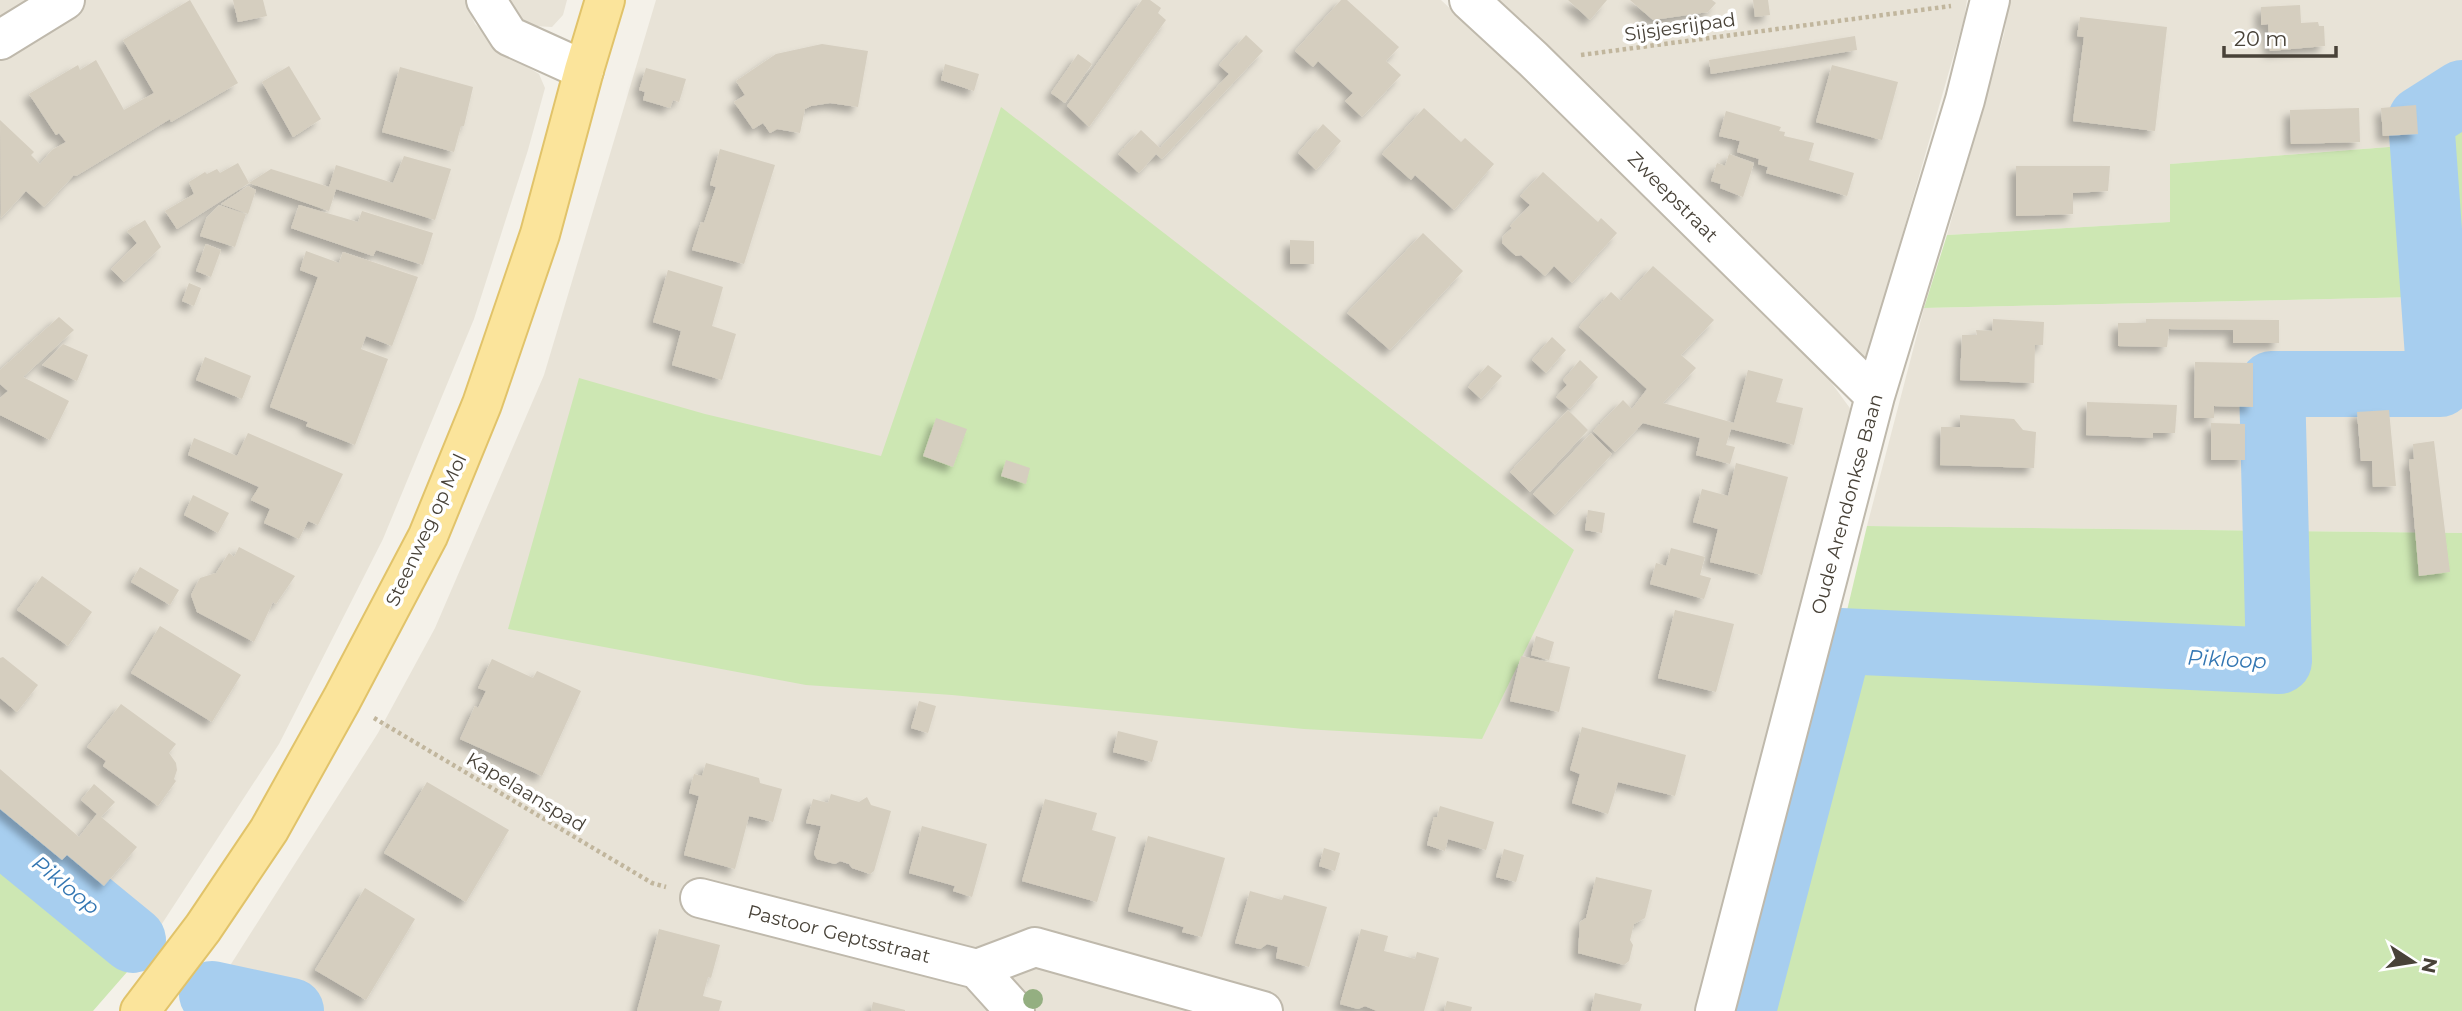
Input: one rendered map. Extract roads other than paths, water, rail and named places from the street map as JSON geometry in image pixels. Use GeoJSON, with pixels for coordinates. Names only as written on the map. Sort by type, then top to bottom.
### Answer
{"type":"FeatureCollection","features":[{"type":"Feature","properties":{"kind":"main road","name":"Steenweg op Mol"},"geometry":{"type":"LineString","coordinates":[[140,1011],[203,928],[268,830],[342,699],[428,536],[482,404],[540,234],[605,0]]}},
{"type":"Feature","properties":{"kind":"street"},"geometry":{"type":"LineString","coordinates":[[0,40],[65,0]]}},
{"type":"Feature","properties":{"kind":"street"},"geometry":{"type":"LineString","coordinates":[[486,0],[509,36],[584,70]]}},
{"type":"Feature","properties":{"kind":"street","name":"Zweepstraat"},"geometry":{"type":"LineString","coordinates":[[1469,0],[1533,59],[1875,396]]}},
{"type":"Feature","properties":{"kind":"street","name":"Oude Arendonkse Baan"},"geometry":{"type":"LineString","coordinates":[[1716,1011],[1875,396],[1965,100],[1989,1]]}},
{"type":"Feature","properties":{"kind":"street","name":"Pastoor Geptsstraat"},"geometry":{"type":"LineString","coordinates":[[700,898],[977,969]]}},
{"type":"Feature","properties":{"kind":"street"},"geometry":{"type":"LineString","coordinates":[[1015,1011],[977,969],[1035,947],[1263,1011]]}},
{"type":"Feature","properties":{"kind":"waterway","name":"Pikloop"},"geometry":{"type":"LineString","coordinates":[[1743,1011],[1840,641],[2279,661],[2272,384],[2440,384],[2421,119],[2462,93]]}},
{"type":"Feature","properties":{"kind":"waterway","name":"Pikloop"},"geometry":{"type":"LineString","coordinates":[[0,831],[133,940]]}},
{"type":"Feature","properties":{"kind":"waterway","name":"Pikloop"},"geometry":{"type":"LineString","coordinates":[[212,994],[291,1011]]}}]}
